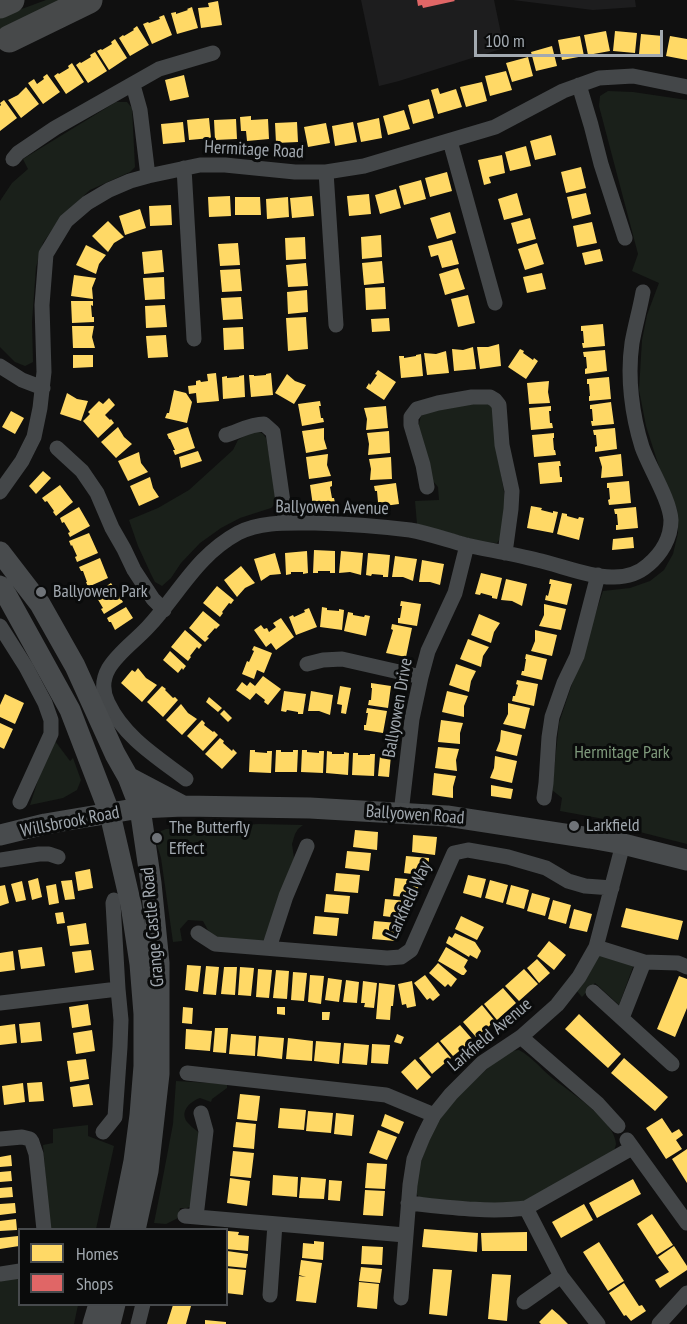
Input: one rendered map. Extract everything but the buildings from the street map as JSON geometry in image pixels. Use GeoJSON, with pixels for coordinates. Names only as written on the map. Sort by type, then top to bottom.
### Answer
{"type":"FeatureCollection","features":[{"type":"Feature","properties":{"kind":"highway"},"geometry":{"type":"LineString","coordinates":[[0,5],[11,0]]}},
{"type":"Feature","properties":{"kind":"highway"},"geometry":{"type":"LineString","coordinates":[[4,42],[73,0]]}},
{"type":"Feature","properties":{"kind":"highway"},"geometry":{"type":"LineString","coordinates":[[4,42],[89,0]]}},
{"type":"Feature","properties":{"kind":"main road","name":"Grange Castle Road"},"geometry":{"type":"LineString","coordinates":[[0,552],[40,604],[75,666],[115,754],[128,777],[140,808],[159,963],[159,1074],[148,1171],[135,1228]]}},
{"type":"Feature","properties":{"kind":"main road","name":"Grange Castle Road"},"geometry":{"type":"LineString","coordinates":[[0,586],[8,596],[70,710],[110,814],[131,905],[140,964],[144,1014],[144,1066],[134,1161],[120,1228]]}},
{"type":"Feature","properties":{"kind":"main road"},"geometry":{"type":"LineString","coordinates":[[128,777],[183,806]]}},
{"type":"Feature","properties":{"kind":"main road"},"geometry":{"type":"LineString","coordinates":[[0,826],[98,805],[103,794]]}},
{"type":"Feature","properties":{"kind":"main road","name":"Ballyowen Road"},"geometry":{"type":"LineString","coordinates":[[140,808],[183,806],[310,808],[447,816],[623,844],[687,860]]}},
{"type":"Feature","properties":{"kind":"main road","name":"Willsbrook Road"},"geometry":{"type":"LineString","coordinates":[[0,835],[45,824],[140,808]]}},
{"type":"Feature","properties":{"kind":"main road"},"geometry":{"type":"LineString","coordinates":[[93,1324],[99,1306]]}},
{"type":"Feature","properties":{"kind":"main road"},"geometry":{"type":"LineString","coordinates":[[110,1324],[115,1306]]}},
{"type":"Feature","properties":{"kind":"street"},"geometry":{"type":"LineString","coordinates":[[13,159],[18,153],[55,128],[159,69],[213,53]]}},
{"type":"Feature","properties":{"kind":"street","name":"Hermitage Road"},"geometry":{"type":"LineString","coordinates":[[0,492],[22,461],[34,437],[43,388],[42,305],[46,254],[66,221],[109,190],[148,176],[200,165],[225,165],[296,172],[326,172],[364,166],[495,127],[563,91],[599,78],[633,76],[687,87]]}},
{"type":"Feature","properties":{"kind":"street"},"geometry":{"type":"LineString","coordinates":[[133,85],[140,110],[148,176]]}},
{"type":"Feature","properties":{"kind":"street"},"geometry":{"type":"LineString","coordinates":[[579,85],[625,238]]}},
{"type":"Feature","properties":{"kind":"street"},"geometry":{"type":"LineString","coordinates":[[450,141],[495,303]]}},
{"type":"Feature","properties":{"kind":"street"},"geometry":{"type":"LineString","coordinates":[[184,168],[194,339]]}},
{"type":"Feature","properties":{"kind":"street"},"geometry":{"type":"LineString","coordinates":[[326,172],[336,325]]}},
{"type":"Feature","properties":{"kind":"street","name":"Ballyowen Avenue"},"geometry":{"type":"LineString","coordinates":[[186,779],[134,739],[109,706],[102,692],[105,674],[115,659],[164,610],[198,563],[240,532],[261,526],[286,523],[363,525],[413,531],[585,573],[613,577],[633,574],[647,566],[661,552],[668,538],[671,519],[643,448],[634,414],[630,382],[632,345],[643,292]]}},
{"type":"Feature","properties":{"kind":"street"},"geometry":{"type":"LineString","coordinates":[[0,366],[22,380],[43,388]]}},
{"type":"Feature","properties":{"kind":"street"},"geometry":{"type":"LineString","coordinates":[[427,488],[411,425],[411,417],[417,409],[472,397],[490,397],[495,400],[499,405],[502,445],[512,491],[512,509],[505,553]]}},
{"type":"Feature","properties":{"kind":"street"},"geometry":{"type":"LineString","coordinates":[[226,435],[255,424],[264,424],[273,432],[286,523]]}},
{"type":"Feature","properties":{"kind":"street"},"geometry":{"type":"LineString","coordinates":[[57,448],[82,471],[93,486],[134,570],[153,599],[164,610]]}},
{"type":"Feature","properties":{"kind":"street","name":"Ballyowen Drive"},"geometry":{"type":"LineString","coordinates":[[401,813],[412,719],[421,677],[429,651],[454,593],[467,545]]}},
{"type":"Feature","properties":{"kind":"street"},"geometry":{"type":"LineString","coordinates":[[544,798],[552,717],[577,656],[598,575]]}},
{"type":"Feature","properties":{"kind":"street"},"geometry":{"type":"LineString","coordinates":[[0,626],[26,667],[45,703],[51,720],[51,734],[20,802]]}},
{"type":"Feature","properties":{"kind":"street"},"geometry":{"type":"LineString","coordinates":[[308,664],[342,659],[421,677]]}},
{"type":"Feature","properties":{"kind":"street","name":"Larkfield Avenue"},"geometry":{"type":"LineString","coordinates":[[401,1298],[405,1235],[414,1159],[423,1137],[434,1115],[482,1062],[521,1036],[557,1005],[579,977],[596,946],[623,844]]}},
{"type":"Feature","properties":{"kind":"street"},"geometry":{"type":"LineString","coordinates":[[269,948],[286,896],[307,846]]}},
{"type":"Feature","properties":{"kind":"street","name":"Larkfield Way"},"geometry":{"type":"LineString","coordinates":[[198,933],[215,944],[387,958],[401,957],[411,950],[454,853],[468,850],[508,857],[546,868],[568,881],[585,886],[612,888]]}},
{"type":"Feature","properties":{"kind":"street"},"geometry":{"type":"LineString","coordinates":[[0,860],[39,854],[58,857]]}},
{"type":"Feature","properties":{"kind":"street"},"geometry":{"type":"LineString","coordinates":[[104,1132],[115,1117],[120,1047],[121,1020],[114,931],[114,900]]}},
{"type":"Feature","properties":{"kind":"street"},"geometry":{"type":"LineString","coordinates":[[596,946],[644,962],[678,963],[687,967]]}},
{"type":"Feature","properties":{"kind":"street"},"geometry":{"type":"LineString","coordinates":[[622,1018],[644,962]]}},
{"type":"Feature","properties":{"kind":"street"},"geometry":{"type":"LineString","coordinates":[[0,1003],[118,989]]}},
{"type":"Feature","properties":{"kind":"street"},"geometry":{"type":"LineString","coordinates":[[593,993],[672,1064]]}},
{"type":"Feature","properties":{"kind":"street"},"geometry":{"type":"LineString","coordinates":[[521,1036],[598,1104],[618,1126]]}},
{"type":"Feature","properties":{"kind":"street"},"geometry":{"type":"LineString","coordinates":[[187,1072],[386,1095],[434,1115]]}},
{"type":"Feature","properties":{"kind":"street"},"geometry":{"type":"LineString","coordinates":[[201,1113],[206,1131],[191,1216],[405,1235]]}},
{"type":"Feature","properties":{"kind":"street"},"geometry":{"type":"LineString","coordinates":[[0,1139],[22,1137],[32,1142],[36,1154],[44,1228]]}},
{"type":"Feature","properties":{"kind":"street"},"geometry":{"type":"LineString","coordinates":[[408,1203],[458,1208],[514,1210],[526,1208],[630,1144],[687,1223]]}},
{"type":"Feature","properties":{"kind":"street"},"geometry":{"type":"LineString","coordinates":[[526,1208],[561,1276],[597,1324]]}},
{"type":"Feature","properties":{"kind":"street"},"geometry":{"type":"LineString","coordinates":[[270,1292],[275,1224]]}},
{"type":"Feature","properties":{"kind":"street"},"geometry":{"type":"LineString","coordinates":[[0,1274],[18,1271]]}},
{"type":"Feature","properties":{"kind":"street"},"geometry":{"type":"LineString","coordinates":[[524,1302],[561,1276]]}},
{"type":"Feature","properties":{"kind":"street"},"geometry":{"type":"LineString","coordinates":[[659,1324],[687,1293]]}},
{"type":"Feature","properties":{"kind":"street"},"geometry":{"type":"LineString","coordinates":[[138,1324],[143,1306]]}},
{"type":"Feature","properties":{"kind":"shaded area"},"geometry":{"type":"Polygon","coordinates":[[[361,0],[494,0],[504,48],[379,86],[361,0]]]}},
{"type":"Feature","properties":{"kind":"shaded area"},"geometry":{"type":"Polygon","coordinates":[[[513,0],[635,0],[636,7],[593,10],[513,0]]]}},
{"type":"Feature","properties":{"kind":"green space"},"geometry":{"type":"Polygon","coordinates":[[[46,0],[64,0],[0,35],[0,17],[46,0]]]}},
{"type":"Feature","properties":{"kind":"green space","name":"Hermitage Park"},"geometry":{"type":"Polygon","coordinates":[[[608,91],[633,92],[687,100],[687,844],[632,830],[604,819],[560,811],[562,798],[552,790],[559,723],[603,591],[630,588],[650,581],[664,570],[673,554],[678,533],[677,509],[662,476],[646,426],[639,390],[642,340],[647,315],[659,283],[632,271],[638,254],[599,106],[600,96],[608,91]]]}},
{"type":"Feature","properties":{"kind":"green space"},"geometry":{"type":"Polygon","coordinates":[[[116,102],[127,102],[132,108],[135,167],[130,172],[90,190],[60,218],[43,243],[36,267],[32,322],[33,362],[25,366],[15,362],[0,347],[0,201],[12,183],[28,169],[23,159],[116,102]]]}},
{"type":"Feature","properties":{"kind":"green space"},"geometry":{"type":"Polygon","coordinates":[[[488,403],[493,406],[496,447],[505,497],[505,532],[497,543],[482,542],[417,524],[415,501],[439,500],[438,487],[432,480],[418,428],[421,416],[434,410],[488,403]]]}},
{"type":"Feature","properties":{"kind":"green space"},"geometry":{"type":"Polygon","coordinates":[[[258,431],[266,438],[276,503],[271,508],[240,518],[221,528],[200,543],[162,586],[155,582],[129,520],[158,508],[189,490],[233,450],[238,440],[251,432],[258,431]]]}},
{"type":"Feature","properties":{"kind":"green space"},"geometry":{"type":"Polygon","coordinates":[[[52,737],[70,761],[73,758],[81,780],[77,790],[63,798],[30,805],[52,737]]]}},
{"type":"Feature","properties":{"kind":"green space"},"geometry":{"type":"Polygon","coordinates":[[[259,824],[303,825],[295,834],[292,844],[294,858],[268,933],[263,941],[222,940],[210,934],[203,921],[188,920],[180,929],[182,941],[173,942],[161,858],[157,845],[161,831],[259,824]]]}},
{"type":"Feature","properties":{"kind":"green space"},"geometry":{"type":"Polygon","coordinates":[[[600,953],[634,964],[619,1005],[595,983],[582,997],[575,989],[600,953]]]}},
{"type":"Feature","properties":{"kind":"green space"},"geometry":{"type":"Polygon","coordinates":[[[519,1050],[579,1098],[608,1125],[616,1144],[613,1153],[527,1201],[504,1204],[420,1199],[416,1193],[417,1172],[434,1128],[455,1098],[501,1056],[519,1050]]]}},
{"type":"Feature","properties":{"kind":"green space"},"geometry":{"type":"Polygon","coordinates":[[[176,1081],[227,1084],[227,1088],[211,1102],[200,1098],[186,1108],[186,1120],[200,1134],[192,1206],[180,1208],[178,1218],[166,1224],[154,1223],[173,1124],[176,1081]]]}},
{"type":"Feature","properties":{"kind":"green space"},"geometry":{"type":"Polygon","coordinates":[[[88,1125],[88,1136],[114,1146],[96,1228],[50,1228],[43,1145],[53,1143],[53,1129],[88,1125]]]}},
{"type":"Feature","properties":{"kind":"green space"},"geometry":{"type":"Polygon","coordinates":[[[18,1278],[18,1306],[78,1306],[74,1324],[0,1324],[0,1281],[18,1278]]]}},
{"type":"Feature","properties":{"kind":"place","name":"Ballyowen Park"},"geometry":{"type":"Point","coordinates":[41,592]}},
{"type":"Feature","properties":{"kind":"place","name":"Larkfield"},"geometry":{"type":"Point","coordinates":[574,826]}},
{"type":"Feature","properties":{"kind":"place","name":"The Butterfly Effect"},"geometry":{"type":"Point","coordinates":[157,838]}}]}
